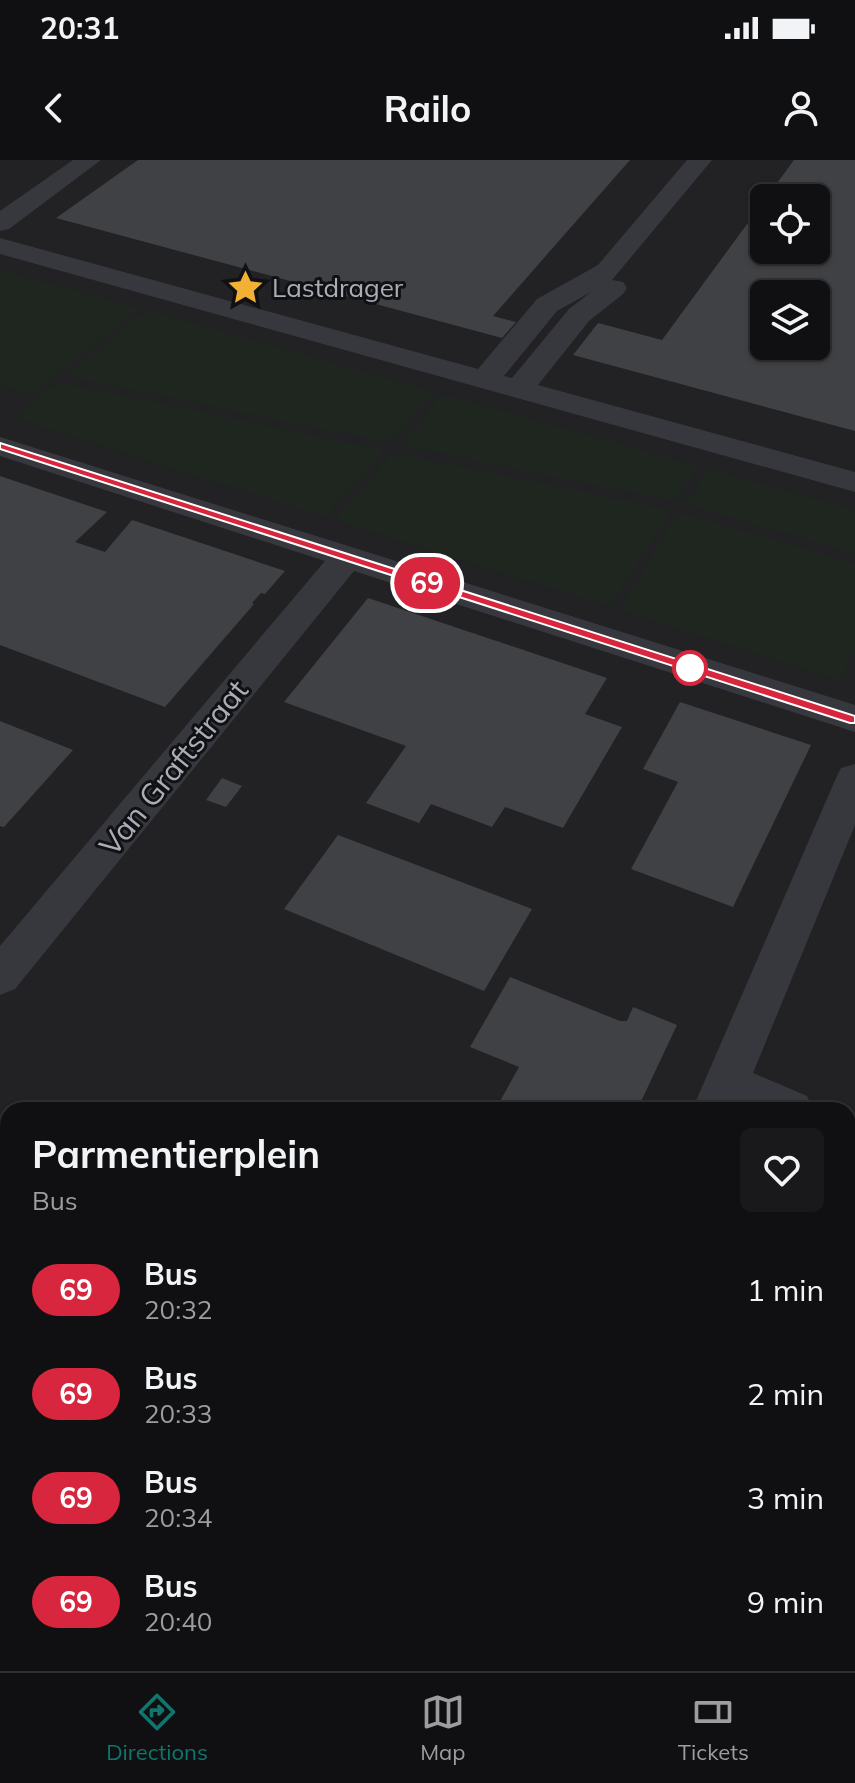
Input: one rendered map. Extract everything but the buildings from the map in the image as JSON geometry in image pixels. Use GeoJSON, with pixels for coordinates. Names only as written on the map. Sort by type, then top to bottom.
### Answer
{"type":"FeatureCollection","features":[{"type":"Feature","properties":{"kind":"street"},"geometry":{"type":"LineString","coordinates":[[0,223],[89,160]]}},
{"type":"Feature","properties":{"kind":"street"},"geometry":{"type":"LineString","coordinates":[[485,380],[547,305],[608,271],[700,160]]}},
{"type":"Feature","properties":{"kind":"street"},"geometry":{"type":"LineString","coordinates":[[519,389],[579,315],[625,278],[719,160]]}},
{"type":"Feature","properties":{"kind":"street"},"geometry":{"type":"LineString","coordinates":[[0,246],[855,482]]}},
{"type":"Feature","properties":{"kind":"street"},"geometry":{"type":"LineString","coordinates":[[0,446],[855,719]]}},
{"type":"Feature","properties":{"kind":"street","name":"Van Graftstraat"},"geometry":{"type":"LineString","coordinates":[[0,977],[347,557]]}},
{"type":"Feature","properties":{"kind":"street"},"geometry":{"type":"LineString","coordinates":[[748,1102],[721,1097],[855,778]]}},
{"type":"Feature","properties":{"kind":"shaded area"},"geometry":{"type":"Polygon","coordinates":[[[0,160],[855,160],[855,1102],[0,1102],[0,160]]]}},
{"type":"Feature","properties":{"kind":"shaded area"},"geometry":{"type":"Polygon","coordinates":[[[0,270],[140,308],[32,395],[0,385],[0,270]]]}},
{"type":"Feature","properties":{"kind":"shaded area"},"geometry":{"type":"Polygon","coordinates":[[[147,310],[435,392],[390,443],[65,376],[147,310]]]}},
{"type":"Feature","properties":{"kind":"shaded area"},"geometry":{"type":"Polygon","coordinates":[[[58,382],[385,450],[325,517],[15,418],[58,382]]]}},
{"type":"Feature","properties":{"kind":"shaded area"},"geometry":{"type":"Polygon","coordinates":[[[443,394],[698,466],[676,502],[399,445],[443,394]]]}},
{"type":"Feature","properties":{"kind":"shaded area"},"geometry":{"type":"Polygon","coordinates":[[[393,452],[672,510],[610,607],[335,520],[393,452]]]}},
{"type":"Feature","properties":{"kind":"shaded area"},"geometry":{"type":"Polygon","coordinates":[[[708,469],[855,510],[855,554],[685,504],[708,469]]]}},
{"type":"Feature","properties":{"kind":"shaded area"},"geometry":{"type":"Polygon","coordinates":[[[679,512],[855,563],[855,651],[840,680],[619,610],[679,512]]]}},
{"type":"Feature","properties":{"kind":"bus line","name":"69"},"geometry":{"type":"LineString","coordinates":[[0,446],[855,719]]}},
{"type":"Feature","properties":{"kind":"place","name":"Lastdrager"},"geometry":{"type":"Point","coordinates":[246,288]}}]}
